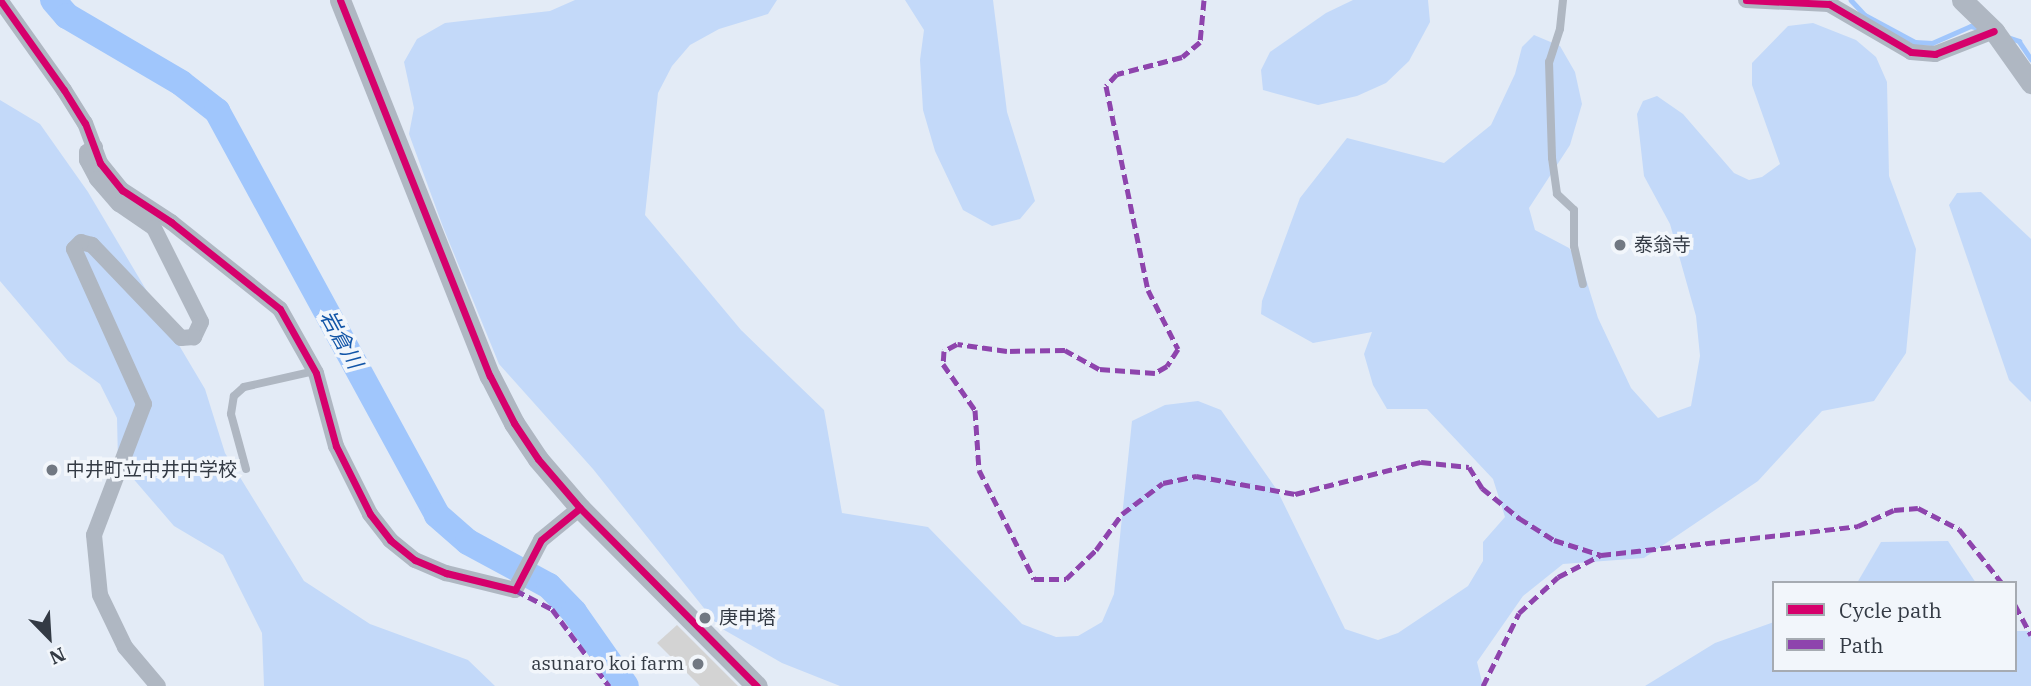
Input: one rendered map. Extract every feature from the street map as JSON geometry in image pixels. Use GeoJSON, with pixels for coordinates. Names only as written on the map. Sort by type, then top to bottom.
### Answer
{"type":"FeatureCollection","features":[{"type":"Feature","properties":{"kind":"street"},"geometry":{"type":"LineString","coordinates":[[0,0],[64,90],[95,147],[100,163],[122,190],[170,222],[280,309],[315,371],[336,446],[370,514],[390,540],[415,560],[446,573],[515,590],[541,540],[580,508]]}},
{"type":"Feature","properties":{"kind":"street"},"geometry":{"type":"LineString","coordinates":[[341,0],[490,376],[537,459],[580,508],[757,686]]}},
{"type":"Feature","properties":{"kind":"street"},"geometry":{"type":"LineString","coordinates":[[1746,0],[1829,4],[1911,52],[1935,54],[1994,31]]}},
{"type":"Feature","properties":{"kind":"street"},"geometry":{"type":"LineString","coordinates":[[1962,0],[2025,60],[2031,83]]}},
{"type":"Feature","properties":{"kind":"street"},"geometry":{"type":"LineString","coordinates":[[95,147],[87,152],[87,160],[97,178],[119,204],[154,228],[201,322],[194,337],[181,338],[92,245],[82,242],[74,249],[144,404],[94,535],[100,596],[125,646],[158,686]]}},
{"type":"Feature","properties":{"kind":"lane"},"geometry":{"type":"LineString","coordinates":[[1563,0],[1560,29],[1549,62],[1552,158],[1557,194],[1574,210],[1576,263],[1583,284]]}},
{"type":"Feature","properties":{"kind":"lane"},"geometry":{"type":"LineString","coordinates":[[246,469],[233,422],[234,396],[244,387],[315,371]]}},
{"type":"Feature","properties":{"kind":"shaded area"},"geometry":{"type":"Polygon","coordinates":[[[575,0],[777,0],[768,14],[719,29],[690,45],[672,66],[658,93],[645,215],[741,330],[824,410],[842,513],[928,527],[1022,624],[1056,637],[1078,636],[1102,622],[1114,594],[1132,421],[1165,405],[1198,401],[1221,410],[1277,490],[1345,629],[1378,640],[1398,633],[1468,586],[1483,561],[1483,542],[1505,517],[1493,479],[1427,409],[1387,409],[1373,385],[1364,354],[1372,332],[1313,343],[1261,314],[1262,301],[1300,198],[1347,138],[1444,163],[1491,125],[1515,74],[1522,47],[1534,35],[1560,46],[1575,72],[1582,104],[1570,145],[1529,208],[1535,230],[1569,248],[1581,263],[1598,318],[1631,388],[1658,418],[1691,406],[1700,356],[1696,316],[1670,224],[1644,176],[1637,114],[1643,101],[1657,96],[1683,114],[1734,173],[1749,180],[1762,177],[1780,164],[1752,85],[1752,63],[1788,26],[1813,23],[1856,40],[1876,57],[1887,82],[1889,176],[1916,249],[1906,353],[1874,401],[1822,411],[1758,481],[1644,558],[1563,564],[1523,596],[1477,662],[1483,686],[840,686],[782,663],[719,627],[593,469],[499,364],[443,227],[409,134],[414,108],[404,62],[417,39],[445,23],[550,11],[575,0]]]}},
{"type":"Feature","properties":{"kind":"shaded area"},"geometry":{"type":"Polygon","coordinates":[[[905,0],[993,0],[1007,112],[1035,201],[1020,219],[992,226],[963,210],[935,151],[923,110],[920,60],[924,30],[905,0]]]}},
{"type":"Feature","properties":{"kind":"shaded area"},"geometry":{"type":"Polygon","coordinates":[[[1353,0],[1428,0],[1430,22],[1409,61],[1386,83],[1357,96],[1318,105],[1263,90],[1261,70],[1270,52],[1326,13],[1353,0]]]}},
{"type":"Feature","properties":{"kind":"shaded area"},"geometry":{"type":"Polygon","coordinates":[[[0,100],[40,124],[88,192],[205,389],[225,453],[304,581],[370,624],[468,660],[495,686],[264,686],[262,633],[223,555],[174,526],[118,461],[117,418],[100,384],[68,361],[0,281],[0,100]]]}},
{"type":"Feature","properties":{"kind":"shaded area"},"geometry":{"type":"Polygon","coordinates":[[[1981,192],[2031,239],[2031,402],[2009,380],[1949,205],[1957,193],[1981,192]]]}},
{"type":"Feature","properties":{"kind":"shaded area"},"geometry":{"type":"Polygon","coordinates":[[[1948,541],[1975,581],[1858,581],[1881,542],[1948,541]]]}},
{"type":"Feature","properties":{"kind":"shaded area"},"geometry":{"type":"Polygon","coordinates":[[[1772,623],[1772,672],[2017,672],[2017,631],[2031,631],[2031,686],[1645,686],[1715,643],[1772,623]]]}},
{"type":"Feature","properties":{"kind":"building","name":"asunaro koi farm"},"geometry":{"type":"Polygon","coordinates":[[[677,625],[738,686],[700,686],[657,643],[677,625]]]}},
{"type":"Feature","properties":{"kind":"waterway","name":"岩倉川"},"geometry":{"type":"LineString","coordinates":[[53,0],[67,16],[181,83],[217,111],[437,515],[468,542],[549,586],[574,612],[626,686]]}},
{"type":"Feature","properties":{"kind":"waterway"},"geometry":{"type":"LineString","coordinates":[[1851,0],[1865,15],[1915,42],[1932,43],[1971,26],[1979,28]]}},
{"type":"Feature","properties":{"kind":"waterway"},"geometry":{"type":"LineString","coordinates":[[2007,37],[2019,41],[2031,59]]}},
{"type":"Feature","properties":{"kind":"marked path"},"geometry":{"type":"LineString","coordinates":[[1204,0],[1200,42],[1182,57],[1117,74],[1106,86],[1148,290],[1178,349],[1167,366],[1155,373],[1099,369],[1065,350],[1007,351],[957,344],[944,351],[943,364],[975,410],[979,470],[1034,579],[1066,579],[1096,550],[1122,514],[1163,483],[1196,476],[1295,494],[1421,462],[1469,467],[1482,488],[1519,518],[1554,540],[1601,555],[1858,526],[1894,510],[1918,508],[1959,529],[2000,581]]}},
{"type":"Feature","properties":{"kind":"marked path"},"geometry":{"type":"LineString","coordinates":[[1483,686],[1519,613],[1558,577],[1601,555]]}},
{"type":"Feature","properties":{"kind":"marked path"},"geometry":{"type":"LineString","coordinates":[[515,590],[552,609],[609,686]]}},
{"type":"Feature","properties":{"kind":"marked path"},"geometry":{"type":"LineString","coordinates":[[2017,609],[2031,635]]}},
{"type":"Feature","properties":{"kind":"cycle path"},"geometry":{"type":"LineString","coordinates":[[0,0],[64,90],[85,123],[100,163],[122,190],[171,222],[280,309],[316,373],[336,446],[370,514],[390,540],[415,560],[446,573],[515,590],[541,540],[580,508]]}},
{"type":"Feature","properties":{"kind":"cycle path"},"geometry":{"type":"LineString","coordinates":[[340,0],[490,376],[514,423],[538,459],[580,508],[757,686]]}},
{"type":"Feature","properties":{"kind":"cycle path"},"geometry":{"type":"LineString","coordinates":[[1746,0],[1829,4],[1911,52],[1935,54],[1994,31]]}},
{"type":"Feature","properties":{"kind":"place","name":"泰翁寺"},"geometry":{"type":"Point","coordinates":[1620,245]}},
{"type":"Feature","properties":{"kind":"place","name":"中井町立中井中学校"},"geometry":{"type":"Point","coordinates":[52,470]}},
{"type":"Feature","properties":{"kind":"place","name":"庚申塔"},"geometry":{"type":"Point","coordinates":[705,618]}},
{"type":"Feature","properties":{"kind":"place","name":"asunaro koi farm"},"geometry":{"type":"Point","coordinates":[698,664]}}]}
